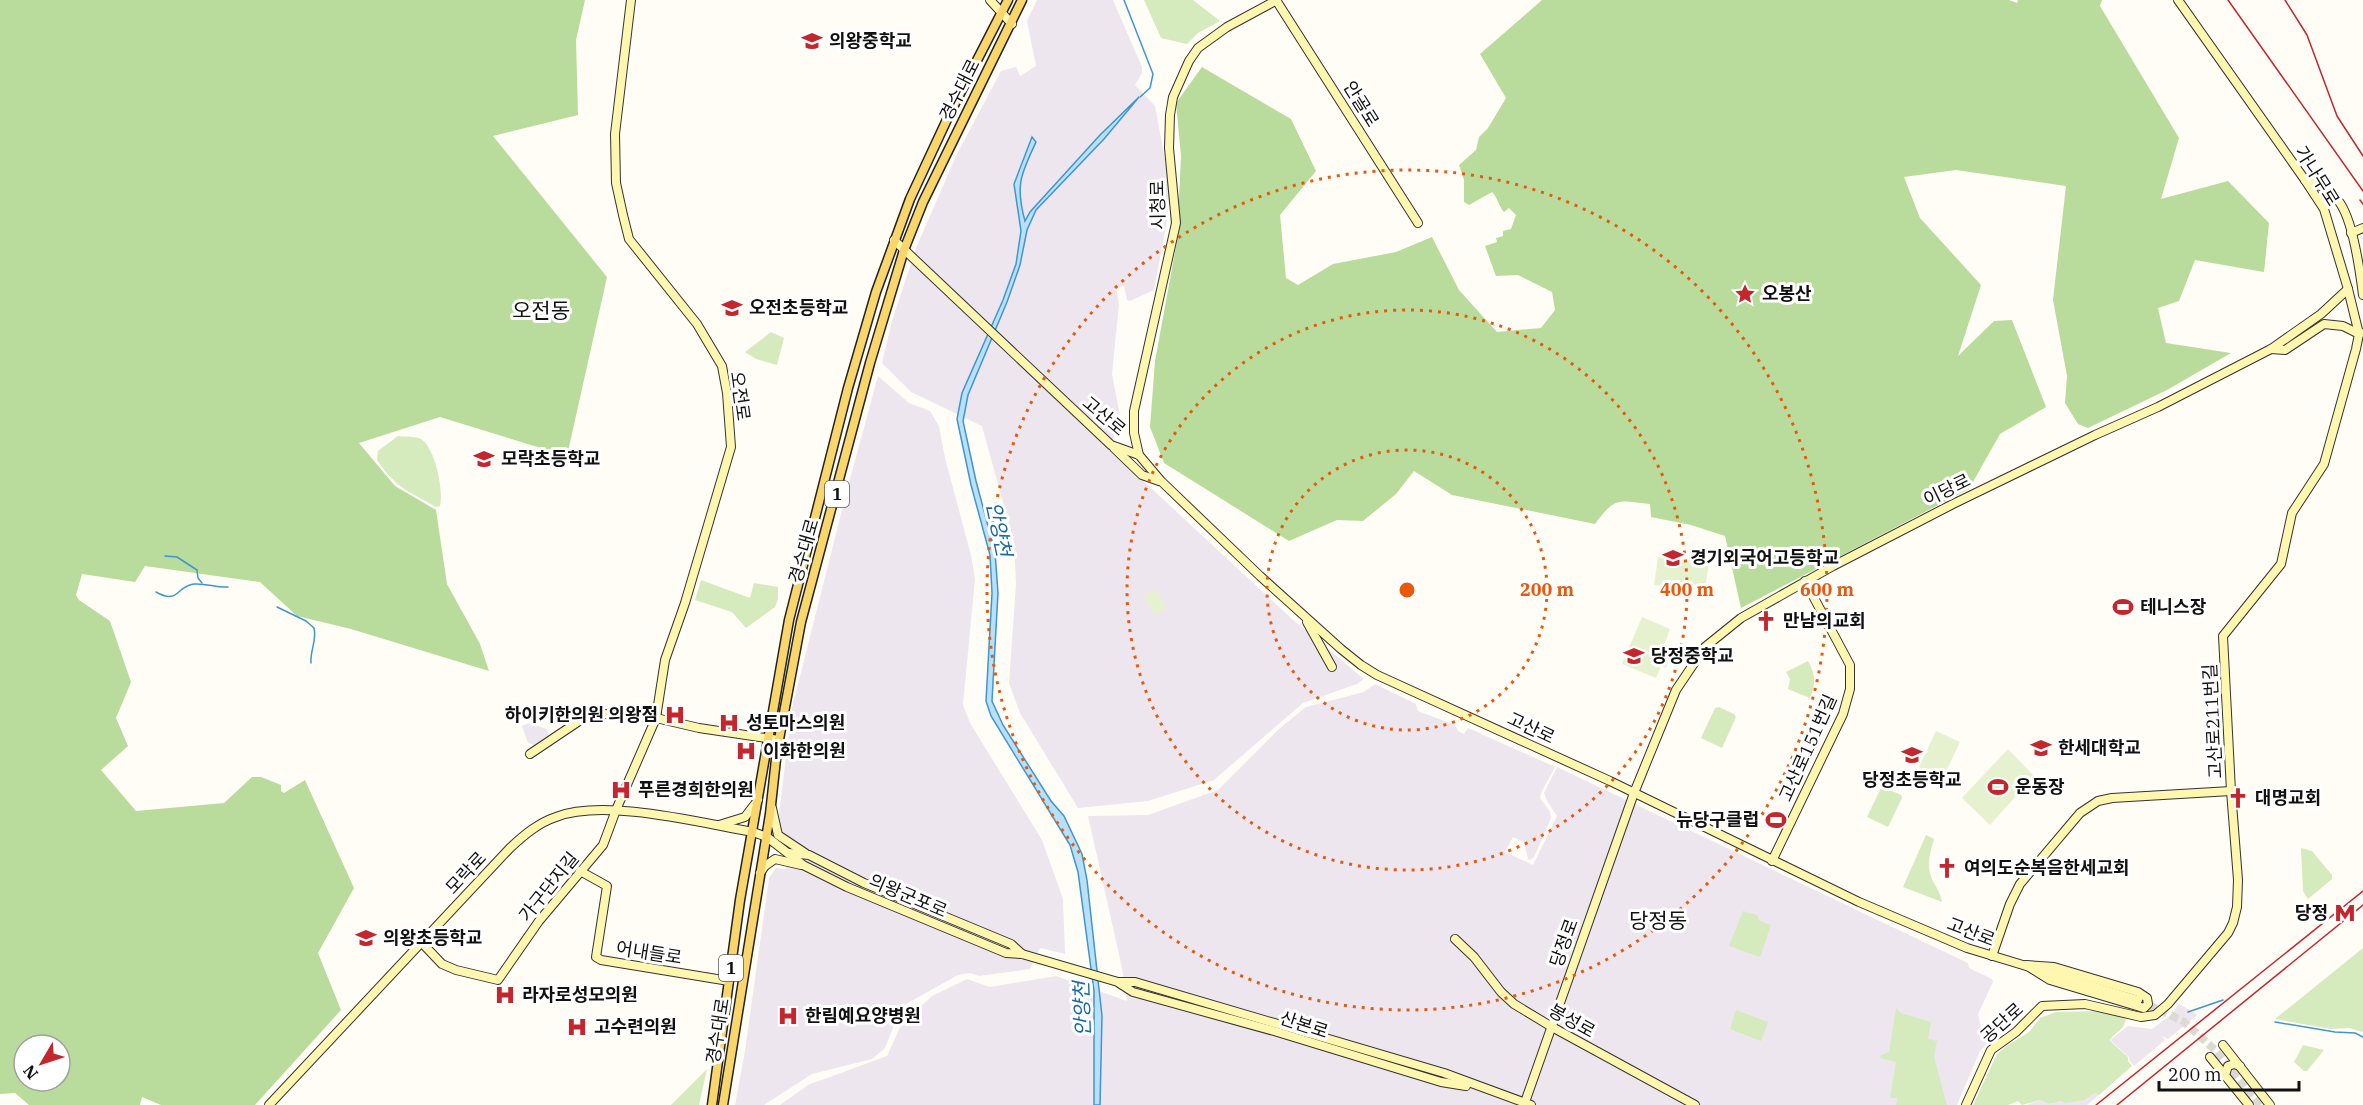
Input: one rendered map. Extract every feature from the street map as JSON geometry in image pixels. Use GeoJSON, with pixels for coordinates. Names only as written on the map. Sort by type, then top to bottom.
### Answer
{"type":"FeatureCollection","features":[{"type":"Feature","properties":{"kind":"main road","name":"경수대로"},"geometry":{"type":"LineString","coordinates":[[712,1105],[740,900],[789,620],[848,388],[876,291],[921,174],[1008,0]]}},
{"type":"Feature","properties":{"kind":"main road","name":"경수대로"},"geometry":{"type":"LineString","coordinates":[[723,1105],[759,874],[767,837],[779,740],[801,622],[870,363],[904,250],[923,202],[1022,0]]}},
{"type":"Feature","properties":{"kind":"street","name":"오전로"},"geometry":{"type":"LineString","coordinates":[[616,810],[656,718],[665,660],[686,603],[732,447],[722,366],[697,324],[629,239],[623,214],[616,183],[615,134],[631,0]]}},
{"type":"Feature","properties":{"kind":"street"},"geometry":{"type":"LineString","coordinates":[[990,0],[1012,24]]}},
{"type":"Feature","properties":{"kind":"street","name":"안골로"},"geometry":{"type":"LineString","coordinates":[[1277,0],[1418,224]]}},
{"type":"Feature","properties":{"kind":"street","name":"시청로"},"geometry":{"type":"LineString","coordinates":[[1139,455],[1134,433],[1134,411],[1176,224],[1169,148],[1173,97],[1189,61],[1198,48],[1227,27],[1277,0]]}},
{"type":"Feature","properties":{"kind":"street","name":"가나무로"},"geometry":{"type":"LineString","coordinates":[[2178,0],[2324,209],[2361,333],[2324,464]]}},
{"type":"Feature","properties":{"kind":"street"},"geometry":{"type":"LineString","coordinates":[[2305,180],[2319,184],[2340,202],[2351,232],[2363,295]]}},
{"type":"Feature","properties":{"kind":"street"},"geometry":{"type":"LineString","coordinates":[[2351,232],[2363,228]]}},
{"type":"Feature","properties":{"kind":"street"},"geometry":{"type":"LineString","coordinates":[[894,240],[904,250]]}},
{"type":"Feature","properties":{"kind":"street","name":"고산로"},"geometry":{"type":"LineString","coordinates":[[904,250],[1111,445],[1139,455],[1161,481],[1305,618],[1361,666],[1634,792],[1859,902],[1992,956],[2138,1000]]}},
{"type":"Feature","properties":{"kind":"street","name":"이당로"},"geometry":{"type":"LineString","coordinates":[[1634,792],[1676,690],[1705,647],[1732,623],[1805,581],[1953,504],[2158,407],[2271,349],[2321,314],[2348,289]]}},
{"type":"Feature","properties":{"kind":"street"},"geometry":{"type":"LineString","coordinates":[[2271,349],[2285,350],[2324,324],[2343,326],[2361,333]]}},
{"type":"Feature","properties":{"kind":"street"},"geometry":{"type":"LineString","coordinates":[[1111,445],[1122,447],[1126,445],[1134,433]]}},
{"type":"Feature","properties":{"kind":"street"},"geometry":{"type":"LineString","coordinates":[[1111,445],[1142,475],[1161,481]]}},
{"type":"Feature","properties":{"kind":"street","name":"고산로211번길"},"geometry":{"type":"LineString","coordinates":[[2181,988],[2228,933],[2235,918],[2238,880],[2223,636],[2281,564],[2292,513],[2324,464]]}},
{"type":"Feature","properties":{"kind":"street","name":"고산로151번길"},"geometry":{"type":"LineString","coordinates":[[1772,861],[1843,714],[1850,689],[1850,665],[1805,581]]}},
{"type":"Feature","properties":{"kind":"street"},"geometry":{"type":"LineString","coordinates":[[1305,618],[1332,667]]}},
{"type":"Feature","properties":{"kind":"street"},"geometry":{"type":"LineString","coordinates":[[530,754],[591,713],[656,718],[779,740]]}},
{"type":"Feature","properties":{"kind":"street"},"geometry":{"type":"LineString","coordinates":[[1992,956],[2010,904],[2020,884],[2085,808],[2098,801],[2112,798],[2231,791]]}},
{"type":"Feature","properties":{"kind":"street","name":"당정로"},"geometry":{"type":"LineString","coordinates":[[1527,1104],[1634,792]]}},
{"type":"Feature","properties":{"kind":"street"},"geometry":{"type":"LineString","coordinates":[[717,826],[745,817],[759,799]]}},
{"type":"Feature","properties":{"kind":"street"},"geometry":{"type":"LineString","coordinates":[[771,802],[778,836],[808,855]]}},
{"type":"Feature","properties":{"kind":"street","name":"모락로"},"geometry":{"type":"LineString","coordinates":[[269,1105],[421,942],[526,834],[558,816],[616,810],[753,832],[767,837]]}},
{"type":"Feature","properties":{"kind":"street","name":"가구단지길"},"geometry":{"type":"LineString","coordinates":[[421,942],[442,964],[456,970],[498,980],[539,921],[603,845],[616,810]]}},
{"type":"Feature","properties":{"kind":"street","name":"의왕군포로"},"geometry":{"type":"LineString","coordinates":[[767,837],[803,865],[861,893],[1006,953],[1022,954],[1077,969]]}},
{"type":"Feature","properties":{"kind":"street","name":"의왕군포로"},"geometry":{"type":"LineString","coordinates":[[789,853],[808,855],[864,883],[1011,944],[1022,954]]}},
{"type":"Feature","properties":{"kind":"street"},"geometry":{"type":"LineString","coordinates":[[759,874],[775,859],[803,865]]}},
{"type":"Feature","properties":{"kind":"street","name":"어내들로"},"geometry":{"type":"LineString","coordinates":[[580,870],[607,886],[596,957],[611,962],[729,981]]}},
{"type":"Feature","properties":{"kind":"street","name":"봉성로"},"geometry":{"type":"LineString","coordinates":[[1455,939],[1474,957],[1503,995],[1514,1004],[1695,1105]]}},
{"type":"Feature","properties":{"kind":"street"},"geometry":{"type":"LineString","coordinates":[[2026,965],[2054,967],[2138,992],[2147,998],[2148,1004],[2144,1008],[2050,980],[2026,965]]}},
{"type":"Feature","properties":{"kind":"street","name":"산본로"},"geometry":{"type":"LineString","coordinates":[[1077,969],[1116,981],[1133,992],[1274,1031],[1441,1082],[1483,1088],[1527,1104]]}},
{"type":"Feature","properties":{"kind":"street","name":"공단로"},"geometry":{"type":"LineString","coordinates":[[1966,1105],[1991,1050],[2016,1032],[2042,1006],[2085,1004],[2148,1017],[2161,1012],[2181,988]]}},
{"type":"Feature","properties":{"kind":"street"},"geometry":{"type":"LineString","coordinates":[[2223,1045],[2270,1105]]}},
{"type":"Feature","properties":{"kind":"street"},"geometry":{"type":"LineString","coordinates":[[2210,1057],[2249,1105]]}},
{"type":"Feature","properties":{"kind":"street"},"geometry":{"type":"LineString","coordinates":[[2225,1075],[2228,1066],[2234,1064],[2240,1066]]}},
{"type":"Feature","properties":{"kind":"shaded area"},"geometry":{"type":"Polygon","coordinates":[[[1037,0],[1113,0],[1142,67],[1142,73],[1135,85],[1155,106],[1170,187],[1166,227],[1154,290],[1130,301],[1127,300],[1124,286],[1116,288],[1119,304],[1112,374],[1121,421],[1109,449],[1292,619],[1364,679],[1357,684],[1303,703],[1214,780],[1148,801],[1078,808],[1020,713],[1009,683],[1016,584],[1014,542],[982,426],[911,392],[882,363],[892,321],[916,248],[956,156],[1001,71],[1016,67],[1020,76],[1036,66],[1027,21],[1037,0]]]}},
{"type":"Feature","properties":{"kind":"shaded area"},"geometry":{"type":"Polygon","coordinates":[[[878,376],[909,403],[930,411],[939,426],[975,579],[963,705],[970,723],[1042,840],[1063,899],[1065,954],[1040,948],[1030,969],[979,976],[970,973],[958,975],[906,1004],[899,1013],[885,1048],[872,1059],[812,1074],[764,1105],[735,1105],[745,1051],[769,878],[776,868],[786,869],[791,839],[781,830],[779,814],[792,708],[878,376]]]}},
{"type":"Feature","properties":{"kind":"shaded area"},"geometry":{"type":"Polygon","coordinates":[[[1375,684],[1416,704],[1418,711],[1455,725],[1458,731],[1464,734],[1468,728],[1555,767],[1541,793],[1540,798],[1550,812],[1551,818],[1534,857],[1528,859],[1524,842],[1513,837],[1505,852],[1533,865],[1557,816],[1544,793],[1557,767],[1968,963],[1969,968],[1992,979],[1993,982],[1978,1014],[1983,1035],[1988,1043],[1980,1051],[1957,1105],[780,1105],[808,1085],[887,1056],[901,1025],[932,996],[967,979],[990,987],[1056,976],[1127,1001],[1122,968],[1088,816],[1148,815],[1218,790],[1279,729],[1306,707],[1364,692],[1375,684]]]}},
{"type":"Feature","properties":{"kind":"shaded area"},"geometry":{"type":"Polygon","coordinates":[[[529,723],[547,729],[549,737],[534,745],[528,743],[522,726],[529,723]]]}},
{"type":"Feature","properties":{"kind":"shaded area"},"geometry":{"type":"Polygon","coordinates":[[[2179,1004],[2197,1014],[2196,1016],[2168,1039],[2162,1036],[2165,1040],[2134,1066],[2129,1057],[2110,1040],[2128,1026],[2152,1029],[2172,1014],[2179,1004]]]}},
{"type":"Feature","properties":{"kind":"shaded area"},"geometry":{"type":"Polygon","coordinates":[[[2094,1093],[2099,1095],[2087,1105],[2027,1105],[2040,1100],[2050,1104],[2094,1093]]]}},
{"type":"Feature","properties":{"kind":"green space"},"geometry":{"type":"Polygon","coordinates":[[[0,0],[585,0],[576,40],[578,115],[493,136],[607,277],[567,456],[440,417],[359,443],[395,486],[436,510],[447,584],[480,644],[489,671],[351,629],[297,616],[260,582],[145,566],[135,582],[82,574],[76,595],[79,600],[110,621],[131,682],[116,718],[128,746],[101,770],[136,811],[224,803],[252,777],[261,777],[281,785],[281,791],[284,793],[305,780],[354,888],[318,953],[341,1010],[255,1105],[161,1105],[142,1097],[140,1105],[29,1105],[15,1093],[0,1094],[0,0]]]}},
{"type":"Feature","properties":{"kind":"green space"},"geometry":{"type":"Polygon","coordinates":[[[1144,0],[1193,0],[1220,21],[1198,33],[1187,44],[1161,38],[1144,0]]]}},
{"type":"Feature","properties":{"kind":"green space"},"geometry":{"type":"Polygon","coordinates":[[[1542,0],[2009,0],[2017,3],[2018,0],[2102,0],[2100,6],[2179,138],[2161,199],[2228,181],[2269,223],[2264,272],[2195,260],[2179,301],[2158,308],[2166,343],[2231,353],[2167,390],[2088,428],[2078,424],[2065,403],[2067,376],[2053,300],[2066,186],[1956,170],[1904,177],[1920,218],[1981,285],[1958,356],[1994,321],[2012,320],[2046,407],[2000,434],[1969,489],[1741,608],[1725,536],[1691,525],[1651,517],[1650,504],[1618,502],[1608,509],[1595,524],[1452,495],[1414,471],[1396,494],[1363,521],[1337,520],[1289,541],[1164,463],[1150,427],[1155,361],[1177,241],[1181,156],[1176,103],[1202,67],[1291,119],[1316,171],[1280,215],[1286,278],[1298,285],[1333,264],[1396,252],[1432,237],[1459,290],[1497,332],[1541,328],[1555,310],[1552,292],[1518,275],[1496,276],[1485,246],[1497,242],[1496,238],[1503,236],[1503,231],[1511,229],[1516,215],[1509,208],[1504,212],[1492,192],[1469,205],[1464,202],[1464,180],[1459,165],[1476,150],[1479,137],[1488,128],[1506,98],[1480,54],[1542,0]]]}},
{"type":"Feature","properties":{"kind":"green space"},"geometry":{"type":"Polygon","coordinates":[[[771,332],[784,338],[777,365],[756,359],[745,352],[771,332]]]}},
{"type":"Feature","properties":{"kind":"green space"},"geometry":{"type":"Polygon","coordinates":[[[398,436],[421,439],[426,444],[434,460],[439,481],[440,506],[436,507],[403,488],[377,460],[378,451],[398,436]]]}},
{"type":"Feature","properties":{"kind":"green space"},"geometry":{"type":"Polygon","coordinates":[[[1658,557],[1709,564],[1704,593],[1654,585],[1658,557]]]}},
{"type":"Feature","properties":{"kind":"green space"},"geometry":{"type":"Polygon","coordinates":[[[701,580],[750,598],[754,583],[778,587],[778,599],[775,607],[746,628],[732,612],[695,600],[701,580]]]}},
{"type":"Feature","properties":{"kind":"green space"},"geometry":{"type":"Polygon","coordinates":[[[1155,589],[1166,608],[1155,615],[1144,596],[1155,589]]]}},
{"type":"Feature","properties":{"kind":"green space"},"geometry":{"type":"Polygon","coordinates":[[[1642,617],[1670,629],[1664,646],[1674,650],[1666,668],[1661,666],[1656,678],[1622,664],[1642,617]]]}},
{"type":"Feature","properties":{"kind":"green space"},"geometry":{"type":"Polygon","coordinates":[[[1808,661],[1814,680],[1810,698],[1788,689],[1790,679],[1786,672],[1808,661]]]}},
{"type":"Feature","properties":{"kind":"green space"},"geometry":{"type":"Polygon","coordinates":[[[1719,707],[1736,717],[1722,748],[1701,738],[1715,708],[1719,707]]]}},
{"type":"Feature","properties":{"kind":"green space"},"geometry":{"type":"Polygon","coordinates":[[[1936,731],[1960,742],[1943,778],[1919,767],[1936,731]]]}},
{"type":"Feature","properties":{"kind":"green space","name":"운동장"},"geometry":{"type":"Polygon","coordinates":[[[2008,749],[2034,776],[1990,825],[1962,798],[2008,749]]]}},
{"type":"Feature","properties":{"kind":"green space"},"geometry":{"type":"Polygon","coordinates":[[[1883,787],[1901,795],[1902,798],[1888,827],[1867,817],[1883,787]]]}},
{"type":"Feature","properties":{"kind":"green space"},"geometry":{"type":"Polygon","coordinates":[[[1926,835],[1934,839],[1929,869],[1942,902],[1903,887],[1926,835]]]}},
{"type":"Feature","properties":{"kind":"green space"},"geometry":{"type":"Polygon","coordinates":[[[2301,848],[2312,851],[2332,875],[2332,879],[2308,899],[2303,891],[2301,848]]]}},
{"type":"Feature","properties":{"kind":"green space"},"geometry":{"type":"Polygon","coordinates":[[[1743,911],[1757,915],[1760,921],[1771,925],[1760,957],[1729,946],[1743,911]]]}},
{"type":"Feature","properties":{"kind":"green space"},"geometry":{"type":"Polygon","coordinates":[[[2363,948],[2363,1032],[2349,1028],[2331,1029],[2275,1019],[2363,948]]]}},
{"type":"Feature","properties":{"kind":"green space"},"geometry":{"type":"Polygon","coordinates":[[[1896,1008],[1901,1013],[1931,1022],[1928,1039],[1937,1041],[1934,1057],[1947,1105],[1896,1105],[1897,1098],[1890,1098],[1896,1062],[1880,1058],[1881,1055],[1889,1052],[1896,1008]]]}},
{"type":"Feature","properties":{"kind":"green space"},"geometry":{"type":"Polygon","coordinates":[[[1736,1010],[1768,1022],[1761,1041],[1730,1029],[1736,1010]]]}},
{"type":"Feature","properties":{"kind":"green space"},"geometry":{"type":"Polygon","coordinates":[[[2100,1011],[2126,1019],[2123,1027],[2109,1040],[2128,1057],[2132,1066],[2099,1095],[2094,1093],[2085,1100],[2064,1103],[2062,1101],[2049,1104],[2040,1100],[2022,1105],[2018,1101],[2008,1105],[1973,1105],[1997,1054],[2029,1032],[2040,1018],[2056,1012],[2100,1011]]]}},
{"type":"Feature","properties":{"kind":"green space"},"geometry":{"type":"Polygon","coordinates":[[[2303,1045],[2324,1050],[2307,1071],[2294,1062],[2303,1045]]]}},
{"type":"Feature","properties":{"kind":"green space"},"geometry":{"type":"Polygon","coordinates":[[[707,1069],[699,1105],[671,1105],[707,1069]]]}},
{"type":"Feature","properties":{"kind":"water"},"geometry":{"type":"Polygon","coordinates":[[[1139,97],[1104,139],[1036,210],[1027,230],[1020,265],[1007,302],[968,395],[963,421],[995,552],[998,593],[992,701],[1003,725],[1051,801],[1064,816],[1082,854],[1087,880],[1102,1016],[1100,1105],[1094,1105],[1094,991],[1078,872],[1070,845],[991,716],[986,701],[992,593],[990,555],[971,485],[957,419],[962,393],[1003,300],[1016,264],[1021,231],[1014,184],[1032,137],[1036,142],[1023,172],[1020,189],[1025,221],[1030,212],[1100,135],[1139,97]]]}},
{"type":"Feature","properties":{"kind":"waterway","name":"안양천"},"geometry":{"type":"LineString","coordinates":[[1124,0],[1153,74],[1150,88],[1140,97]]}},
{"type":"Feature","properties":{"kind":"waterway"},"geometry":{"type":"LineString","coordinates":[[165,556],[177,557],[197,570],[198,578],[202,583]]}},
{"type":"Feature","properties":{"kind":"waterway"},"geometry":{"type":"LineString","coordinates":[[156,592],[169,597],[188,585],[228,587]]}},
{"type":"Feature","properties":{"kind":"waterway"},"geometry":{"type":"LineString","coordinates":[[277,607],[306,621],[314,628],[311,663]]}},
{"type":"Feature","properties":{"kind":"waterway"},"geometry":{"type":"LineString","coordinates":[[2188,1012],[2223,1000]]}},
{"type":"Feature","properties":{"kind":"waterway"},"geometry":{"type":"LineString","coordinates":[[2275,1022],[2355,1033],[2363,1037]]}},
{"type":"Feature","properties":{"kind":"tunnel"},"geometry":{"type":"LineString","coordinates":[[2138,1000],[2183,1021],[2215,1050],[2260,1105]]}},
{"type":"Feature","properties":{"kind":"railway"},"geometry":{"type":"LineString","coordinates":[[2228,0],[2363,191]]}},
{"type":"Feature","properties":{"kind":"railway"},"geometry":{"type":"LineString","coordinates":[[2285,0],[2307,35],[2337,116],[2363,156]]}},
{"type":"Feature","properties":{"kind":"railway"},"geometry":{"type":"LineString","coordinates":[[2360,200],[2363,204]]}},
{"type":"Feature","properties":{"kind":"railway"},"geometry":{"type":"LineString","coordinates":[[2096,1105],[2363,891]]}},
{"type":"Feature","properties":{"kind":"railway"},"geometry":{"type":"LineString","coordinates":[[2117,1105],[2363,905]]}},
{"type":"Feature","properties":{"kind":"place","name":"의왕중학교"},"geometry":{"type":"Point","coordinates":[812,41]}},
{"type":"Feature","properties":{"kind":"place","name":"오봉산"},"geometry":{"type":"Point","coordinates":[1745,294]}},
{"type":"Feature","properties":{"kind":"place","name":"오전초등학교"},"geometry":{"type":"Point","coordinates":[732,308]}},
{"type":"Feature","properties":{"kind":"place","name":"모락초등학교"},"geometry":{"type":"Point","coordinates":[484,459]}},
{"type":"Feature","properties":{"kind":"place","name":"경기외국어고등학교"},"geometry":{"type":"Point","coordinates":[1673,558]}},
{"type":"Feature","properties":{"kind":"place","name":"테니스장"},"geometry":{"type":"Point","coordinates":[2123,607]}},
{"type":"Feature","properties":{"kind":"place","name":"만남의교회"},"geometry":{"type":"Point","coordinates":[1766,621]}},
{"type":"Feature","properties":{"kind":"place","name":"당정중학교"},"geometry":{"type":"Point","coordinates":[1634,656]}},
{"type":"Feature","properties":{"kind":"place","name":"하이키한의원 의왕점"},"geometry":{"type":"Point","coordinates":[675,715]}},
{"type":"Feature","properties":{"kind":"place","name":"성토마스의원"},"geometry":{"type":"Point","coordinates":[729,723]}},
{"type":"Feature","properties":{"kind":"place","name":"한세대학교"},"geometry":{"type":"Point","coordinates":[2041,748]}},
{"type":"Feature","properties":{"kind":"place","name":"이화한의원"},"geometry":{"type":"Point","coordinates":[746,751]}},
{"type":"Feature","properties":{"kind":"place","name":"당정초등학교"},"geometry":{"type":"Point","coordinates":[1912,755]}},
{"type":"Feature","properties":{"kind":"place","name":"운동장"},"geometry":{"type":"Point","coordinates":[1998,787]}},
{"type":"Feature","properties":{"kind":"place","name":"푸른경희한의원"},"geometry":{"type":"Point","coordinates":[621,790]}},
{"type":"Feature","properties":{"kind":"place","name":"대명교회"},"geometry":{"type":"Point","coordinates":[2238,798]}},
{"type":"Feature","properties":{"kind":"place","name":"뉴당구클럽"},"geometry":{"type":"Point","coordinates":[1776,820]}},
{"type":"Feature","properties":{"kind":"place","name":"여의도순복음한세교회"},"geometry":{"type":"Point","coordinates":[1947,868]}},
{"type":"Feature","properties":{"kind":"place","name":"당정"},"geometry":{"type":"Point","coordinates":[2345,913]}},
{"type":"Feature","properties":{"kind":"place","name":"의왕초등학교"},"geometry":{"type":"Point","coordinates":[366,938]}},
{"type":"Feature","properties":{"kind":"place","name":"라자로성모의원"},"geometry":{"type":"Point","coordinates":[505,995]}},
{"type":"Feature","properties":{"kind":"place","name":"한림예요양병원"},"geometry":{"type":"Point","coordinates":[788,1016]}},
{"type":"Feature","properties":{"kind":"place","name":"고수련의원"},"geometry":{"type":"Point","coordinates":[577,1027]}},
{"type":"Feature","properties":{"kind":"district","name":"오전동"},"geometry":{"type":"Point","coordinates":[541,311]}},
{"type":"Feature","properties":{"kind":"district","name":"당정동"},"geometry":{"type":"Point","coordinates":[1658,921]}}]}
